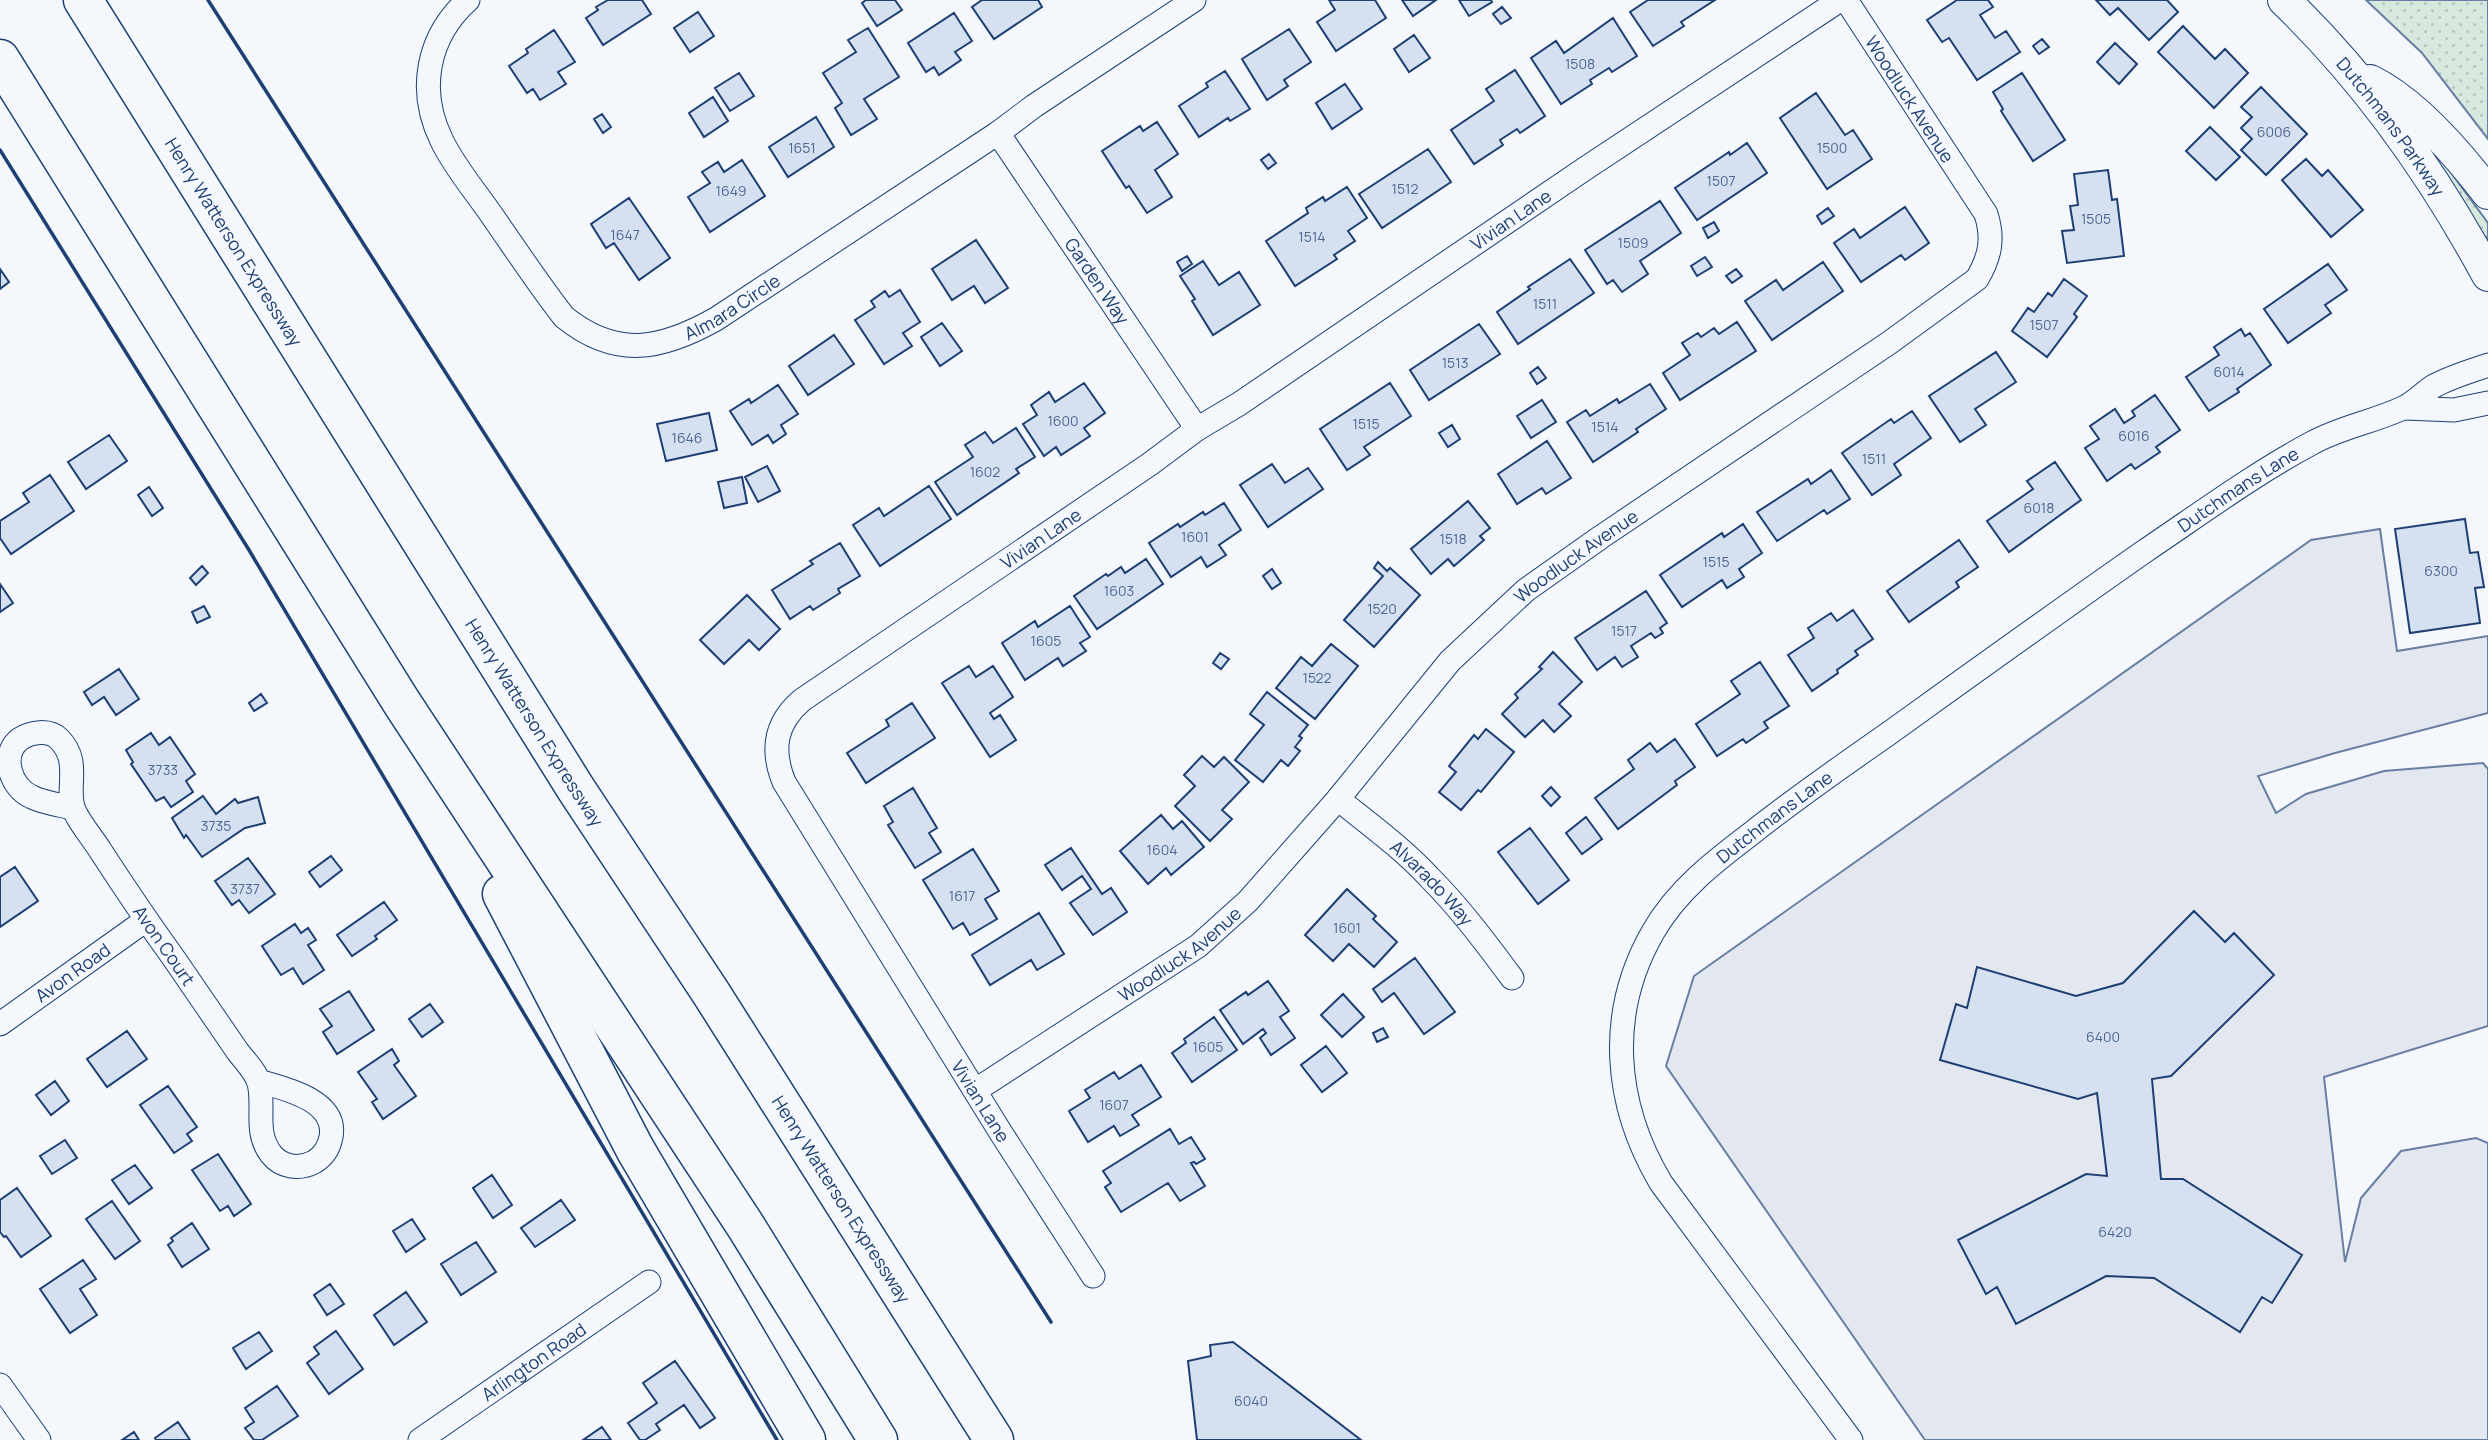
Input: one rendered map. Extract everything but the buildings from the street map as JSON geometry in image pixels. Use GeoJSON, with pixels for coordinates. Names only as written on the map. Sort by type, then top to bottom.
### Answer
{"type":"FeatureCollection","features":[{"type":"Feature","properties":{"kind":"highway","name":"Henry Watterson Expressway"},"geometry":{"type":"LineString","coordinates":[[83,0],[576,789],[711,993],[994,1440]]}},
{"type":"Feature","properties":{"kind":"highway"},"geometry":{"type":"LineString","coordinates":[[0,59],[402,703],[745,1225],[878,1440]]}},
{"type":"Feature","properties":{"kind":"highway"},"geometry":{"type":"LineString","coordinates":[[402,703],[635,1149],[806,1440]]}},
{"type":"Feature","properties":{"kind":"main road"},"geometry":{"type":"LineString","coordinates":[[2284,0],[2347,70]]}},
{"type":"Feature","properties":{"kind":"main road","name":"Dutchmans Parkway"},"geometry":{"type":"LineString","coordinates":[[2347,70],[2392,92],[2461,159],[2488,193]]}},
{"type":"Feature","properties":{"kind":"main road","name":"Dutchmans Parkway"},"geometry":{"type":"LineString","coordinates":[[2347,70],[2397,129],[2474,248],[2488,275]]}},
{"type":"Feature","properties":{"kind":"street","name":"Almara Circle"},"geometry":{"type":"LineString","coordinates":[[468,0],[447,22],[431,54],[428,68],[428,99],[442,142],[564,317],[604,342],[625,346],[645,346],[673,340],[697,330],[998,133],[1034,106],[1194,0]]}},
{"type":"Feature","properties":{"kind":"street","name":"Vivian Lane"},"geometry":{"type":"LineString","coordinates":[[1093,1276],[1001,1133],[784,782],[777,765],[776,742],[781,723],[790,710],[802,700],[1197,429],[1239,404],[1630,138],[1840,0]]}},
{"type":"Feature","properties":{"kind":"street","name":"Woodluck Avenue"},"geometry":{"type":"LineString","coordinates":[[976,1090],[1198,946],[1248,901],[1338,799],[1450,662],[1526,590],[1889,343],[1977,279],[1986,264],[1990,248],[1990,229],[1986,214],[1846,0]]}},
{"type":"Feature","properties":{"kind":"street","name":"Garden Way"},"geometry":{"type":"LineString","coordinates":[[998,133],[1197,429]]}},
{"type":"Feature","properties":{"kind":"street","name":"Dutchmans Lane"},"geometry":{"type":"LineString","coordinates":[[1851,1440],[1661,1183],[1635,1132],[1623,1076],[1624,1015],[1630,987],[1651,934],[1678,896],[1713,863],[1787,806],[2073,602],[2278,462],[2317,440],[2405,408],[2435,385],[2488,365]]}},
{"type":"Feature","properties":{"kind":"street","name":"Dutchmans Lane"},"geometry":{"type":"LineString","coordinates":[[2405,408],[2454,410],[2488,404]]}},
{"type":"Feature","properties":{"kind":"street","name":"Alvarado Way"},"geometry":{"type":"LineString","coordinates":[[1338,799],[1429,876],[1512,978]]}},
{"type":"Feature","properties":{"kind":"street","name":"Avon Court"},"geometry":{"type":"LineString","coordinates":[[73,808],[146,920],[258,1081]]}},
{"type":"Feature","properties":{"kind":"street","name":"Avon Road"},"geometry":{"type":"LineString","coordinates":[[0,1024],[146,920]]}},
{"type":"Feature","properties":{"kind":"street","name":"Arlington Road"},"geometry":{"type":"LineString","coordinates":[[420,1440],[649,1282]]}},
{"type":"Feature","properties":{"kind":"street"},"geometry":{"type":"LineString","coordinates":[[0,1385],[38,1440]]}},
{"type":"Feature","properties":{"kind":"shaded area"},"geometry":{"type":"Polygon","coordinates":[[[2366,0],[2488,0],[2488,139],[2422,53],[2366,0]]]}},
{"type":"Feature","properties":{"kind":"shaded area"},"geometry":{"type":"Polygon","coordinates":[[[2412,129],[2446,166],[2488,223],[2488,239],[2468,221],[2412,129]]]}},
{"type":"Feature","properties":{"kind":"shaded area"},"geometry":{"type":"Polygon","coordinates":[[[2380,529],[2397,651],[2488,636],[2488,713],[2258,776],[2276,813],[2306,794],[2384,771],[2483,763],[2488,769],[2488,1026],[2324,1077],[2345,1262],[2361,1198],[2401,1151],[2476,1138],[2488,1143],[2488,1440],[1925,1440],[1666,1066],[1694,976],[2311,540],[2380,529]]]}},
{"type":"Feature","properties":{"kind":"wall"},"geometry":{"type":"LineString","coordinates":[[208,0],[1051,1322]]}},
{"type":"Feature","properties":{"kind":"wall"},"geometry":{"type":"LineString","coordinates":[[0,150],[249,550],[777,1440]]}}]}
